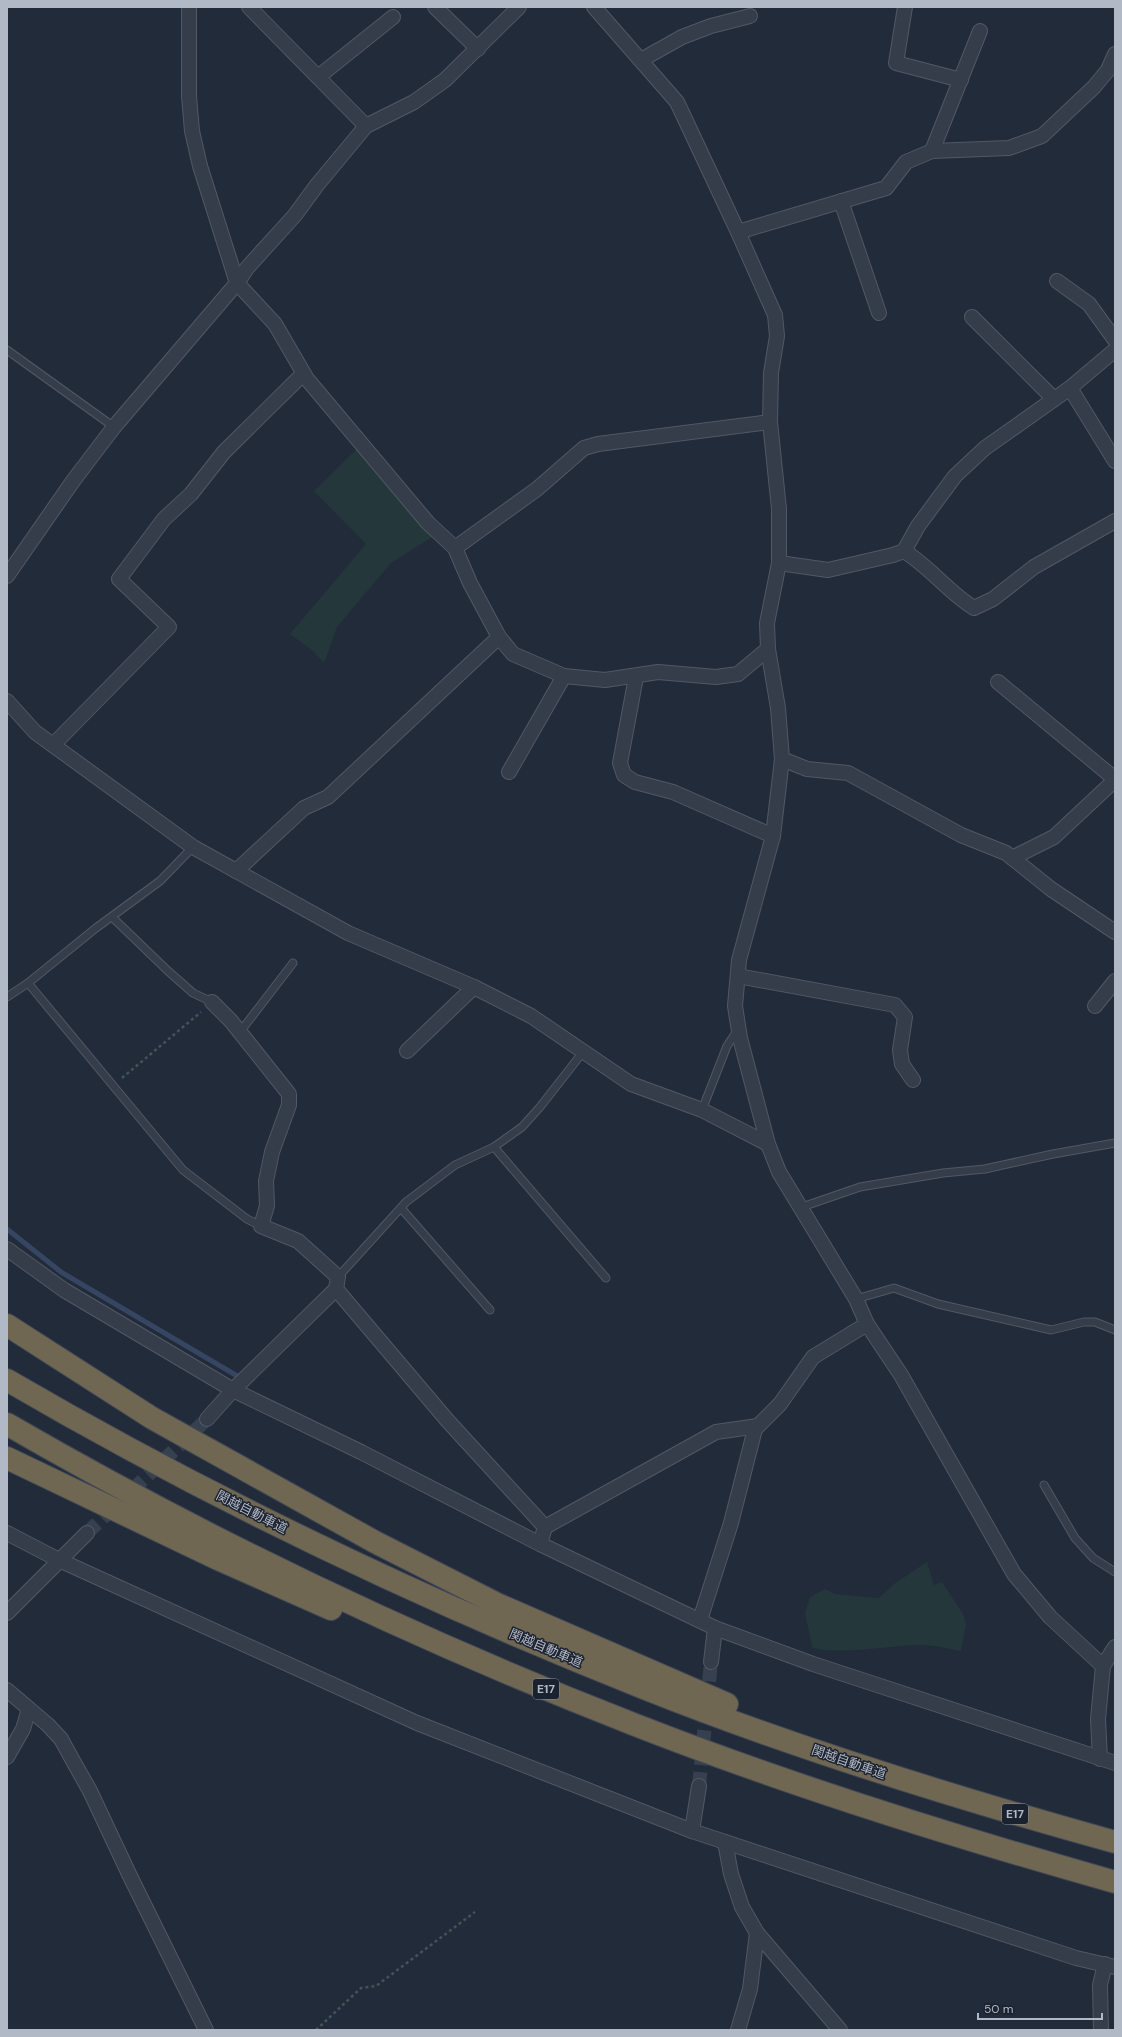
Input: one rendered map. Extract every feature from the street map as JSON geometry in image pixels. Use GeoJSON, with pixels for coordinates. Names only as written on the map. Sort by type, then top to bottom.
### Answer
{"type":"FeatureCollection","features":[{"type":"Feature","properties":{"kind":"highway"},"geometry":{"type":"LineString","coordinates":[[7,1325],[152,1418],[368,1538],[497,1604],[804,1738],[915,1784]]}},
{"type":"Feature","properties":{"kind":"highway","name":"関越自動車道"},"geometry":{"type":"LineString","coordinates":[[7,1380],[63,1413],[177,1474],[405,1586],[519,1637],[653,1692],[775,1737],[915,1784],[1115,1842]]}},
{"type":"Feature","properties":{"kind":"highway","name":"E17"},"geometry":{"type":"LineString","coordinates":[[7,1424],[155,1505],[275,1566],[384,1618],[505,1672],[633,1724],[764,1773],[904,1820],[1115,1882]]}},
{"type":"Feature","properties":{"kind":"highway"},"geometry":{"type":"LineString","coordinates":[[7,1458],[218,1559],[429,1652],[603,1723],[730,1772],[865,1819],[1004,1865],[1115,1894]]}},
{"type":"Feature","properties":{"kind":"street"},"geometry":{"type":"LineString","coordinates":[[189,7],[189,96],[192,131],[200,166],[236,283],[276,324],[303,374],[428,523],[455,548],[470,583],[499,637],[513,654],[564,676],[605,680],[636,677],[658,672],[716,677],[738,674],[768,649]]}},
{"type":"Feature","properties":{"kind":"street"},"geometry":{"type":"LineString","coordinates":[[435,7],[478,49]]}},
{"type":"Feature","properties":{"kind":"street"},"geometry":{"type":"LineString","coordinates":[[7,576],[73,481],[114,426],[236,283],[247,268],[295,215],[316,185],[366,126],[414,102],[445,80],[519,7]]}},
{"type":"Feature","properties":{"kind":"street"},"geometry":{"type":"LineString","coordinates":[[594,7],[677,102],[775,315],[777,336],[771,373],[770,422],[780,508],[779,563],[767,623],[768,649],[778,708],[782,759],[773,836],[739,960],[735,1006],[739,1029],[768,1144],[780,1172],[856,1299],[867,1324],[901,1374],[1014,1574],[1050,1617],[1104,1666]]}},
{"type":"Feature","properties":{"kind":"street"},"geometry":{"type":"LineString","coordinates":[[905,7],[896,63],[960,80]]}},
{"type":"Feature","properties":{"kind":"street"},"geometry":{"type":"LineString","coordinates":[[257,9],[318,77],[366,126]]}},
{"type":"Feature","properties":{"kind":"street"},"geometry":{"type":"LineString","coordinates":[[318,77],[393,16]]}},
{"type":"Feature","properties":{"kind":"street"},"geometry":{"type":"LineString","coordinates":[[641,60],[682,37],[711,26],[750,16]]}},
{"type":"Feature","properties":{"kind":"street"},"geometry":{"type":"LineString","coordinates":[[932,151],[980,31]]}},
{"type":"Feature","properties":{"kind":"street"},"geometry":{"type":"LineString","coordinates":[[738,232],[886,188],[906,162],[932,151],[1009,148],[1042,136],[1094,87],[1108,70],[1115,54]]}},
{"type":"Feature","properties":{"kind":"street"},"geometry":{"type":"LineString","coordinates":[[841,201],[879,313]]}},
{"type":"Feature","properties":{"kind":"street"},"geometry":{"type":"LineString","coordinates":[[1057,281],[1089,304],[1115,340]]}},
{"type":"Feature","properties":{"kind":"street"},"geometry":{"type":"LineString","coordinates":[[972,317],[1049,394],[1053,400]]}},
{"type":"Feature","properties":{"kind":"street"},"geometry":{"type":"LineString","coordinates":[[779,563],[828,570],[904,551],[918,526],[955,476],[985,448],[1070,388],[1115,350]]}},
{"type":"Feature","properties":{"kind":"street"},"geometry":{"type":"LineString","coordinates":[[53,745],[169,627],[119,579],[164,519],[191,494],[224,452],[303,374]]}},
{"type":"Feature","properties":{"kind":"street"},"geometry":{"type":"LineString","coordinates":[[1070,388],[1115,461]]}},
{"type":"Feature","properties":{"kind":"street"},"geometry":{"type":"LineString","coordinates":[[455,548],[537,489],[584,448],[598,444],[770,422]]}},
{"type":"Feature","properties":{"kind":"street"},"geometry":{"type":"LineString","coordinates":[[904,551],[916,558],[962,601],[974,608],[993,599],[1034,567],[1115,521]]}},
{"type":"Feature","properties":{"kind":"street"},"geometry":{"type":"LineString","coordinates":[[236,871],[304,808],[328,797],[499,637]]}},
{"type":"Feature","properties":{"kind":"street"},"geometry":{"type":"LineString","coordinates":[[509,772],[564,676]]}},
{"type":"Feature","properties":{"kind":"street"},"geometry":{"type":"LineString","coordinates":[[636,677],[620,763],[624,774],[635,782],[673,792],[773,836]]}},
{"type":"Feature","properties":{"kind":"street"},"geometry":{"type":"LineString","coordinates":[[998,682],[1115,780],[1054,837],[1012,858]]}},
{"type":"Feature","properties":{"kind":"street"},"geometry":{"type":"LineString","coordinates":[[7,701],[35,732],[193,847],[348,934],[474,987],[531,1016],[631,1084],[702,1110],[768,1144]]}},
{"type":"Feature","properties":{"kind":"street"},"geometry":{"type":"LineString","coordinates":[[782,759],[807,769],[848,773],[961,835],[1006,853],[1051,890],[1115,932]]}},
{"type":"Feature","properties":{"kind":"street"},"geometry":{"type":"LineString","coordinates":[[738,976],[895,1005],[905,1017],[900,1050],[902,1064],[913,1080]]}},
{"type":"Feature","properties":{"kind":"street"},"geometry":{"type":"LineString","coordinates":[[1095,1006],[1115,981]]}},
{"type":"Feature","properties":{"kind":"street"},"geometry":{"type":"LineString","coordinates":[[408,1051],[474,987]]}},
{"type":"Feature","properties":{"kind":"street"},"geometry":{"type":"LineString","coordinates":[[212,1002],[240,1032],[289,1094],[289,1105],[272,1152],[266,1181],[266,1206],[261,1226],[298,1241],[337,1283],[452,1426],[545,1527]]}},
{"type":"Feature","properties":{"kind":"street"},"geometry":{"type":"LineString","coordinates":[[7,1249],[64,1290],[233,1390],[361,1452],[540,1544],[715,1628],[813,1664],[1115,1763]]}},
{"type":"Feature","properties":{"kind":"street"},"geometry":{"type":"LineString","coordinates":[[207,1419],[233,1390],[337,1283]]}},
{"type":"Feature","properties":{"kind":"street"},"geometry":{"type":"LineString","coordinates":[[700,1620],[731,1523],[755,1429],[780,1404],[813,1357],[867,1324]]}},
{"type":"Feature","properties":{"kind":"street"},"geometry":{"type":"LineString","coordinates":[[540,1544],[545,1527],[716,1432],[758,1426]]}},
{"type":"Feature","properties":{"kind":"street"},"geometry":{"type":"LineString","coordinates":[[7,1532],[59,1560],[418,1723],[692,1831],[1069,1955],[1110,1965],[1100,1985],[1101,2030]]}},
{"type":"Feature","properties":{"kind":"street"},"geometry":{"type":"LineString","coordinates":[[7,1613],[87,1533]]}},
{"type":"Feature","properties":{"kind":"street"},"geometry":{"type":"LineString","coordinates":[[711,1662],[715,1628]]}},
{"type":"Feature","properties":{"kind":"street"},"geometry":{"type":"LineString","coordinates":[[1100,1759],[1098,1719],[1104,1666],[1115,1647]]}},
{"type":"Feature","properties":{"kind":"street"},"geometry":{"type":"LineString","coordinates":[[7,1690],[30,1709],[61,1739],[90,1791],[206,2030]]}},
{"type":"Feature","properties":{"kind":"street"},"geometry":{"type":"LineString","coordinates":[[7,1757],[23,1729],[30,1709]]}},
{"type":"Feature","properties":{"kind":"street"},"geometry":{"type":"LineString","coordinates":[[692,1831],[699,1786]]}},
{"type":"Feature","properties":{"kind":"street"},"geometry":{"type":"LineString","coordinates":[[725,1842],[732,1874],[742,1907],[757,1933],[840,2030]]}},
{"type":"Feature","properties":{"kind":"street"},"geometry":{"type":"LineString","coordinates":[[738,2030],[750,1989],[757,1933]]}},
{"type":"Feature","properties":{"kind":"lane"},"geometry":{"type":"LineString","coordinates":[[7,350],[114,426]]}},
{"type":"Feature","properties":{"kind":"lane"},"geometry":{"type":"LineString","coordinates":[[7,997],[28,983],[96,928],[113,918],[160,881],[193,847]]}},
{"type":"Feature","properties":{"kind":"lane"},"geometry":{"type":"LineString","coordinates":[[113,918],[188,989],[212,1002]]}},
{"type":"Feature","properties":{"kind":"lane"},"geometry":{"type":"LineString","coordinates":[[240,1032],[293,963]]}},
{"type":"Feature","properties":{"kind":"lane"},"geometry":{"type":"LineString","coordinates":[[28,983],[183,1170],[247,1219],[261,1226]]}},
{"type":"Feature","properties":{"kind":"lane"},"geometry":{"type":"LineString","coordinates":[[702,1110],[727,1046],[739,1029]]}},
{"type":"Feature","properties":{"kind":"lane"},"geometry":{"type":"LineString","coordinates":[[337,1283],[406,1202],[455,1165],[494,1146],[526,1122],[540,1107],[583,1052]]}},
{"type":"Feature","properties":{"kind":"lane"},"geometry":{"type":"LineString","coordinates":[[802,1207],[860,1187],[943,1173],[985,1169],[1053,1154],[1115,1143]]}},
{"type":"Feature","properties":{"kind":"lane"},"geometry":{"type":"LineString","coordinates":[[494,1146],[606,1278]]}},
{"type":"Feature","properties":{"kind":"lane"},"geometry":{"type":"LineString","coordinates":[[401,1208],[490,1310]]}},
{"type":"Feature","properties":{"kind":"lane"},"geometry":{"type":"LineString","coordinates":[[856,1299],[894,1288],[938,1304],[1051,1330],[1095,1322],[1115,1330]]}},
{"type":"Feature","properties":{"kind":"lane"},"geometry":{"type":"LineString","coordinates":[[1044,1485],[1075,1538],[1093,1558],[1115,1572]]}},
{"type":"Feature","properties":{"kind":"path"},"geometry":{"type":"LineString","coordinates":[[112,1086],[212,1002]]}},
{"type":"Feature","properties":{"kind":"path"},"geometry":{"type":"LineString","coordinates":[[316,2030],[361,1988],[376,1986],[475,1912]]}},
{"type":"Feature","properties":{"kind":"green space"},"geometry":{"type":"Polygon","coordinates":[[[360,446],[434,536],[391,563],[337,627],[324,663],[313,651],[290,634],[366,544],[314,491],[360,446]]]}},
{"type":"Feature","properties":{"kind":"green space"},"geometry":{"type":"Polygon","coordinates":[[[927,1562],[934,1585],[942,1582],[963,1614],[966,1624],[961,1651],[937,1646],[922,1645],[849,1650],[821,1649],[812,1647],[805,1613],[810,1597],[825,1589],[835,1594],[879,1598],[894,1584],[927,1562]]]}},
{"type":"Feature","properties":{"kind":"waterway"},"geometry":{"type":"LineString","coordinates":[[7,1229],[61,1272],[239,1377]]}},
{"type":"Feature","properties":{"kind":"tunnel"},"geometry":{"type":"LineString","coordinates":[[87,1533],[207,1419]]}},
{"type":"Feature","properties":{"kind":"tunnel"},"geometry":{"type":"LineString","coordinates":[[699,1786],[711,1662]]}}]}
